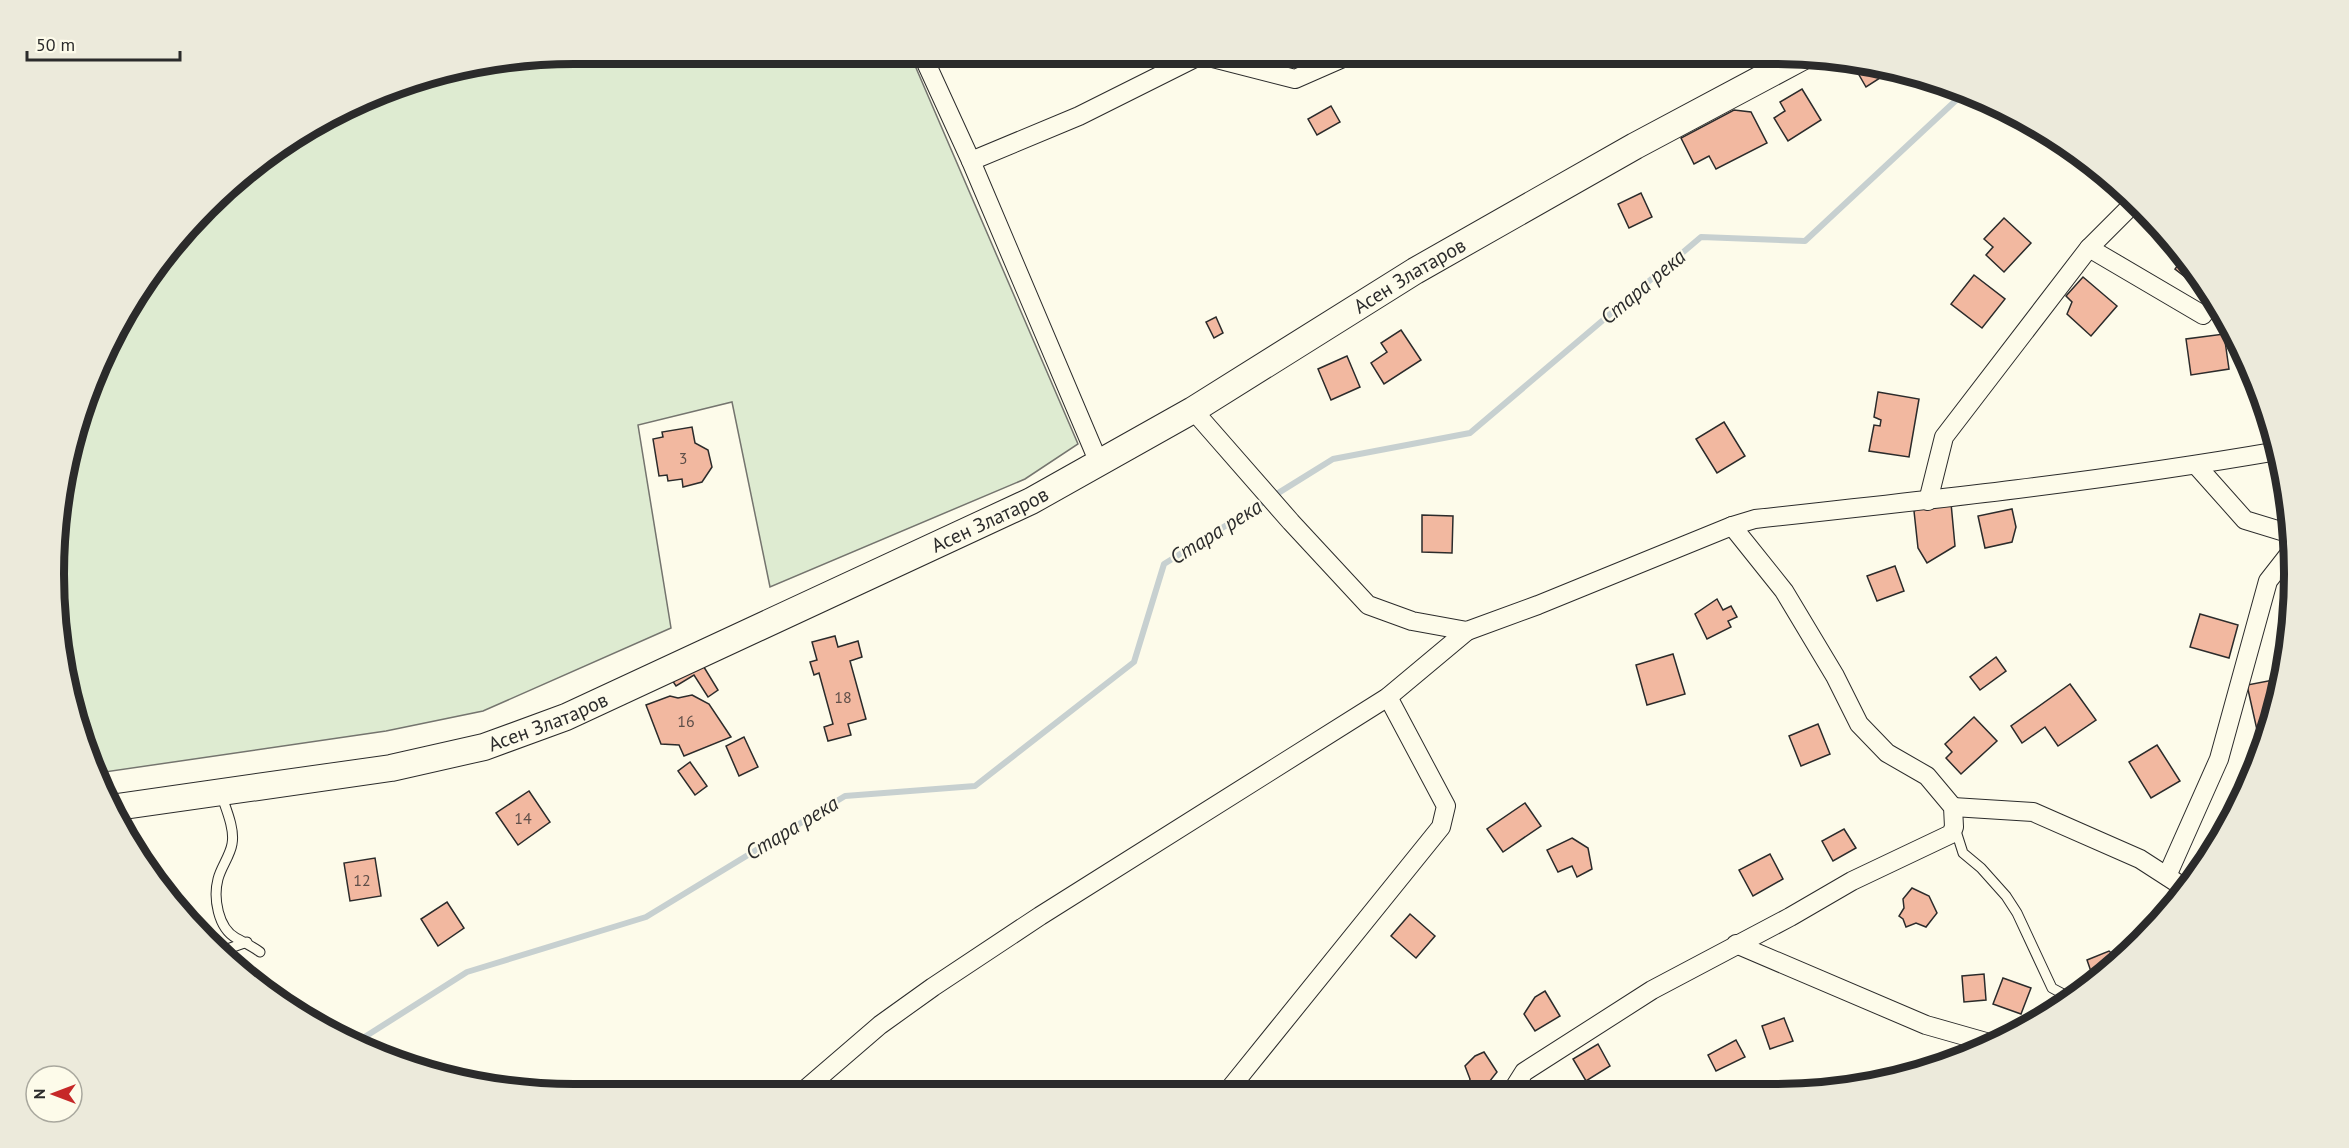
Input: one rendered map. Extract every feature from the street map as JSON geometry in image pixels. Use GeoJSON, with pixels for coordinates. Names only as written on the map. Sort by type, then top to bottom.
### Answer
{"type":"FeatureCollection","features":[{"type":"Feature","properties":{"kind":"street"},"geometry":{"type":"LineString","coordinates":[[927,64],[971,161],[1099,463]]}},
{"type":"Feature","properties":{"kind":"street"},"geometry":{"type":"LineString","coordinates":[[971,161],[1079,116],[1184,64]]}},
{"type":"Feature","properties":{"kind":"street"},"geometry":{"type":"LineString","coordinates":[[1237,64],[1295,79],[1329,64]]}},
{"type":"Feature","properties":{"kind":"street","name":"Асен Златаров"},"geometry":{"type":"LineString","coordinates":[[121,806],[391,768],[484,747],[556,721],[1031,501],[1193,410],[1415,271],[1635,146],[1787,65]]}},
{"type":"Feature","properties":{"kind":"street"},"geometry":{"type":"LineString","coordinates":[[1928,501],[1944,437],[2089,248],[2129,208]]}},
{"type":"Feature","properties":{"kind":"street"},"geometry":{"type":"LineString","coordinates":[[2089,248],[2203,315]]}},
{"type":"Feature","properties":{"kind":"street"},"geometry":{"type":"LineString","coordinates":[[1193,410],[1291,522],[1368,604],[1412,621],[1467,630]]}},
{"type":"Feature","properties":{"kind":"street"},"geometry":{"type":"LineString","coordinates":[[812,1084],[880,1026],[933,987],[1040,916],[1388,697],[1467,630],[1538,605],[1732,526],[1755,519],[1928,501],[2196,465],[2270,452]]}},
{"type":"Feature","properties":{"kind":"street"},"geometry":{"type":"LineString","coordinates":[[2196,465],[2246,520],[2282,531]]}},
{"type":"Feature","properties":{"kind":"street"},"geometry":{"type":"LineString","coordinates":[[1516,1084],[1524,1072],[1652,990],[1790,917],[1852,881],[1951,834],[1954,827],[1953,807],[1927,776],[1887,753],[1859,724],[1835,675],[1784,591],[1732,526]]}},
{"type":"Feature","properties":{"kind":"street"},"geometry":{"type":"LineString","coordinates":[[2167,876],[2219,759],[2268,581],[2284,560]]}},
{"type":"Feature","properties":{"kind":"street"},"geometry":{"type":"LineString","coordinates":[[1233,1084],[1442,827],[1446,806],[1388,697]]}},
{"type":"Feature","properties":{"kind":"street"},"geometry":{"type":"LineString","coordinates":[[1953,807],[2033,812],[2140,859],[2179,884]]}},
{"type":"Feature","properties":{"kind":"street"},"geometry":{"type":"LineString","coordinates":[[1736,944],[1926,1026],[1980,1040]]}},
{"type":"Feature","properties":{"kind":"lane"},"geometry":{"type":"LineString","coordinates":[[221,792],[232,831],[232,844],[218,880],[215,899],[221,921],[235,938],[247,942],[260,952]]}},
{"type":"Feature","properties":{"kind":"lane"},"geometry":{"type":"LineString","coordinates":[[1954,827],[1963,853],[1981,868],[2000,889],[2017,913],[2052,988],[2063,994]]}},
{"type":"Feature","properties":{"kind":"lane"},"geometry":{"type":"LineString","coordinates":[[229,948],[247,942]]}},
{"type":"Feature","properties":{"kind":"green space"},"geometry":{"type":"Polygon","coordinates":[[[574,64],[914,64],[1078,444],[1025,479],[770,587],[732,402],[638,425],[671,628],[483,711],[386,731],[104,772],[103,769],[82,706],[69,641],[64,574],[69,507],[82,442],[103,379],[133,319],[170,264],[191,238],[238,191],[291,150],[319,133],[379,103],[442,82],[507,69],[574,64]]]}},
{"type":"Feature","properties":{"kind":"building"},"geometry":{"type":"Polygon","coordinates":[[[1857,71],[1883,76],[1866,87],[1857,71]]]}},
{"type":"Feature","properties":{"kind":"building"},"geometry":{"type":"Polygon","coordinates":[[[1802,89],[1821,120],[1788,141],[1774,118],[1785,111],[1780,102],[1802,89]]]}},
{"type":"Feature","properties":{"kind":"building"},"geometry":{"type":"Polygon","coordinates":[[[1331,106],[1340,122],[1317,135],[1308,119],[1331,106]]]}},
{"type":"Feature","properties":{"kind":"building"},"geometry":{"type":"Polygon","coordinates":[[[1734,110],[1751,112],[1767,143],[1716,169],[1709,156],[1694,164],[1681,138],[1734,110]]]}},
{"type":"Feature","properties":{"kind":"building"},"geometry":{"type":"Polygon","coordinates":[[[1641,193],[1652,217],[1629,228],[1618,204],[1641,193]]]}},
{"type":"Feature","properties":{"kind":"building"},"geometry":{"type":"Polygon","coordinates":[[[2004,218],[2031,243],[2004,272],[1986,255],[1993,247],[1984,239],[2004,218]]]}},
{"type":"Feature","properties":{"kind":"building"},"geometry":{"type":"Polygon","coordinates":[[[2179,264],[2190,279],[2189,280],[2175,269],[2179,264]]]}},
{"type":"Feature","properties":{"kind":"building"},"geometry":{"type":"Polygon","coordinates":[[[1974,275],[2005,299],[1982,328],[1951,304],[1974,275]]]}},
{"type":"Feature","properties":{"kind":"building"},"geometry":{"type":"Polygon","coordinates":[[[2083,277],[2117,306],[2091,336],[2067,314],[2072,302],[2066,296],[2083,277]]]}},
{"type":"Feature","properties":{"kind":"building"},"geometry":{"type":"Polygon","coordinates":[[[1216,317],[1223,333],[1214,338],[1206,322],[1216,317]]]}},
{"type":"Feature","properties":{"kind":"building"},"geometry":{"type":"Polygon","coordinates":[[[1401,330],[1421,360],[1384,384],[1371,363],[1387,352],[1381,343],[1401,330]]]}},
{"type":"Feature","properties":{"kind":"building"},"geometry":{"type":"Polygon","coordinates":[[[2224,334],[2229,369],[2191,375],[2186,339],[2224,334]]]}},
{"type":"Feature","properties":{"kind":"building"},"geometry":{"type":"Polygon","coordinates":[[[1347,356],[1360,387],[1331,400],[1318,369],[1347,356]]]}},
{"type":"Feature","properties":{"kind":"building"},"geometry":{"type":"Polygon","coordinates":[[[1878,392],[1919,399],[1909,457],[1869,451],[1874,425],[1880,426],[1881,420],[1874,417],[1878,392]]]}},
{"type":"Feature","properties":{"kind":"building"},"geometry":{"type":"Polygon","coordinates":[[[1724,422],[1745,456],[1717,473],[1696,439],[1724,422]]]}},
{"type":"Feature","properties":{"kind":"building"},"geometry":{"type":"Polygon","coordinates":[[[692,427],[695,443],[708,450],[712,467],[702,482],[683,487],[682,479],[668,481],[667,475],[659,476],[653,439],[663,437],[662,432],[692,427]]]}},
{"type":"Feature","properties":{"kind":"building"},"geometry":{"type":"Polygon","coordinates":[[[1951,503],[1955,546],[1927,563],[1918,548],[1914,511],[1931,504],[1951,503]]]}},
{"type":"Feature","properties":{"kind":"building"},"geometry":{"type":"Polygon","coordinates":[[[2012,509],[2016,527],[2012,542],[1985,548],[1978,516],[2012,509]]]}},
{"type":"Feature","properties":{"kind":"building"},"geometry":{"type":"Polygon","coordinates":[[[1422,515],[1453,516],[1452,553],[1422,552],[1422,515]]]}},
{"type":"Feature","properties":{"kind":"building"},"geometry":{"type":"Polygon","coordinates":[[[1895,566],[1904,591],[1877,601],[1867,576],[1895,566]]]}},
{"type":"Feature","properties":{"kind":"building"},"geometry":{"type":"Polygon","coordinates":[[[1717,599],[1723,610],[1731,606],[1737,617],[1728,621],[1731,627],[1707,639],[1695,614],[1717,599]]]}},
{"type":"Feature","properties":{"kind":"building"},"geometry":{"type":"Polygon","coordinates":[[[2200,614],[2238,625],[2229,658],[2190,647],[2200,614]]]}},
{"type":"Feature","properties":{"kind":"building"},"geometry":{"type":"Polygon","coordinates":[[[835,636],[838,647],[858,641],[862,657],[850,661],[866,719],[848,724],[851,735],[828,741],[824,727],[833,724],[819,673],[814,675],[810,662],[817,660],[812,642],[835,636]]]}},
{"type":"Feature","properties":{"kind":"building"},"geometry":{"type":"Polygon","coordinates":[[[1673,654],[1685,694],[1647,705],[1636,665],[1673,654]]]}},
{"type":"Feature","properties":{"kind":"building"},"geometry":{"type":"Polygon","coordinates":[[[1996,657],[2006,671],[1980,690],[1970,677],[1996,657]]]}},
{"type":"Feature","properties":{"kind":"building"},"geometry":{"type":"Polygon","coordinates":[[[699,659],[718,690],[708,697],[694,675],[676,686],[670,677],[699,659]]]}},
{"type":"Feature","properties":{"kind":"building"},"geometry":{"type":"Polygon","coordinates":[[[2273,680],[2260,730],[2257,730],[2247,685],[2273,680]]]}},
{"type":"Feature","properties":{"kind":"building"},"geometry":{"type":"Polygon","coordinates":[[[2070,684],[2096,720],[2058,746],[2045,727],[2022,743],[2011,726],[2070,684]]]}},
{"type":"Feature","properties":{"kind":"building"},"geometry":{"type":"Polygon","coordinates":[[[692,695],[709,704],[731,737],[684,756],[679,745],[661,744],[646,705],[670,696],[678,698],[692,695]]]}},
{"type":"Feature","properties":{"kind":"building"},"geometry":{"type":"Polygon","coordinates":[[[1974,717],[1997,741],[1961,774],[1946,758],[1952,752],[1945,744],[1974,717]]]}},
{"type":"Feature","properties":{"kind":"building"},"geometry":{"type":"Polygon","coordinates":[[[1818,724],[1830,754],[1801,766],[1789,736],[1818,724]]]}},
{"type":"Feature","properties":{"kind":"building"},"geometry":{"type":"Polygon","coordinates":[[[744,737],[758,767],[739,776],[726,746],[744,737]]]}},
{"type":"Feature","properties":{"kind":"building"},"geometry":{"type":"Polygon","coordinates":[[[2157,745],[2180,781],[2151,798],[2129,762],[2157,745]]]}},
{"type":"Feature","properties":{"kind":"building"},"geometry":{"type":"Polygon","coordinates":[[[690,762],[707,786],[695,795],[678,771],[690,762]]]}},
{"type":"Feature","properties":{"kind":"building"},"geometry":{"type":"Polygon","coordinates":[[[529,791],[550,822],[518,845],[496,813],[529,791]]]}},
{"type":"Feature","properties":{"kind":"building"},"geometry":{"type":"Polygon","coordinates":[[[1525,803],[1541,826],[1503,852],[1487,829],[1525,803]]]}},
{"type":"Feature","properties":{"kind":"building"},"geometry":{"type":"Polygon","coordinates":[[[1844,829],[1856,848],[1833,861],[1822,841],[1844,829]]]}},
{"type":"Feature","properties":{"kind":"building"},"geometry":{"type":"Polygon","coordinates":[[[1572,838],[1588,848],[1592,869],[1577,877],[1572,866],[1558,872],[1547,850],[1572,838]]]}},
{"type":"Feature","properties":{"kind":"building"},"geometry":{"type":"Polygon","coordinates":[[[1770,854],[1783,879],[1753,896],[1739,870],[1770,854]]]}},
{"type":"Feature","properties":{"kind":"building"},"geometry":{"type":"Polygon","coordinates":[[[375,858],[381,896],[350,901],[344,863],[375,858]]]}},
{"type":"Feature","properties":{"kind":"building"},"geometry":{"type":"Polygon","coordinates":[[[1912,888],[1929,896],[1937,913],[1926,927],[1916,923],[1906,927],[1899,916],[1904,908],[1903,899],[1912,888]]]}},
{"type":"Feature","properties":{"kind":"building"},"geometry":{"type":"Polygon","coordinates":[[[447,902],[464,928],[438,946],[421,919],[447,902]]]}},
{"type":"Feature","properties":{"kind":"building"},"geometry":{"type":"Polygon","coordinates":[[[1410,914],[1435,936],[1416,958],[1391,936],[1410,914]]]}},
{"type":"Feature","properties":{"kind":"building"},"geometry":{"type":"Polygon","coordinates":[[[2109,951],[2113,955],[2091,973],[2087,960],[2109,951]]]}},
{"type":"Feature","properties":{"kind":"building"},"geometry":{"type":"Polygon","coordinates":[[[1984,974],[1986,1000],[1964,1002],[1962,976],[1984,974]]]}},
{"type":"Feature","properties":{"kind":"building"},"geometry":{"type":"Polygon","coordinates":[[[2003,978],[2031,988],[2021,1014],[1993,1004],[2003,978]]]}},
{"type":"Feature","properties":{"kind":"building"},"geometry":{"type":"Polygon","coordinates":[[[1545,991],[1560,1016],[1535,1031],[1524,1014],[1535,997],[1545,991]]]}},
{"type":"Feature","properties":{"kind":"building"},"geometry":{"type":"Polygon","coordinates":[[[1784,1018],[1793,1041],[1770,1049],[1762,1026],[1784,1018]]]}},
{"type":"Feature","properties":{"kind":"building"},"geometry":{"type":"Polygon","coordinates":[[[1736,1040],[1745,1057],[1716,1071],[1708,1055],[1736,1040]]]}},
{"type":"Feature","properties":{"kind":"building"},"geometry":{"type":"Polygon","coordinates":[[[1598,1044],[1610,1066],[1586,1081],[1573,1059],[1598,1044]]]}},
{"type":"Feature","properties":{"kind":"building"},"geometry":{"type":"Polygon","coordinates":[[[1484,1052],[1497,1072],[1488,1084],[1469,1084],[1470,1079],[1465,1066],[1475,1056],[1484,1052]]]}},
{"type":"Feature","properties":{"kind":"waterway","name":"Стара река"},"geometry":{"type":"LineString","coordinates":[[363,1038],[467,972],[646,917],[845,796],[975,786],[1134,662],[1164,564],[1333,459],[1470,433],[1701,237],[1805,241],[1958,99]]}}]}
